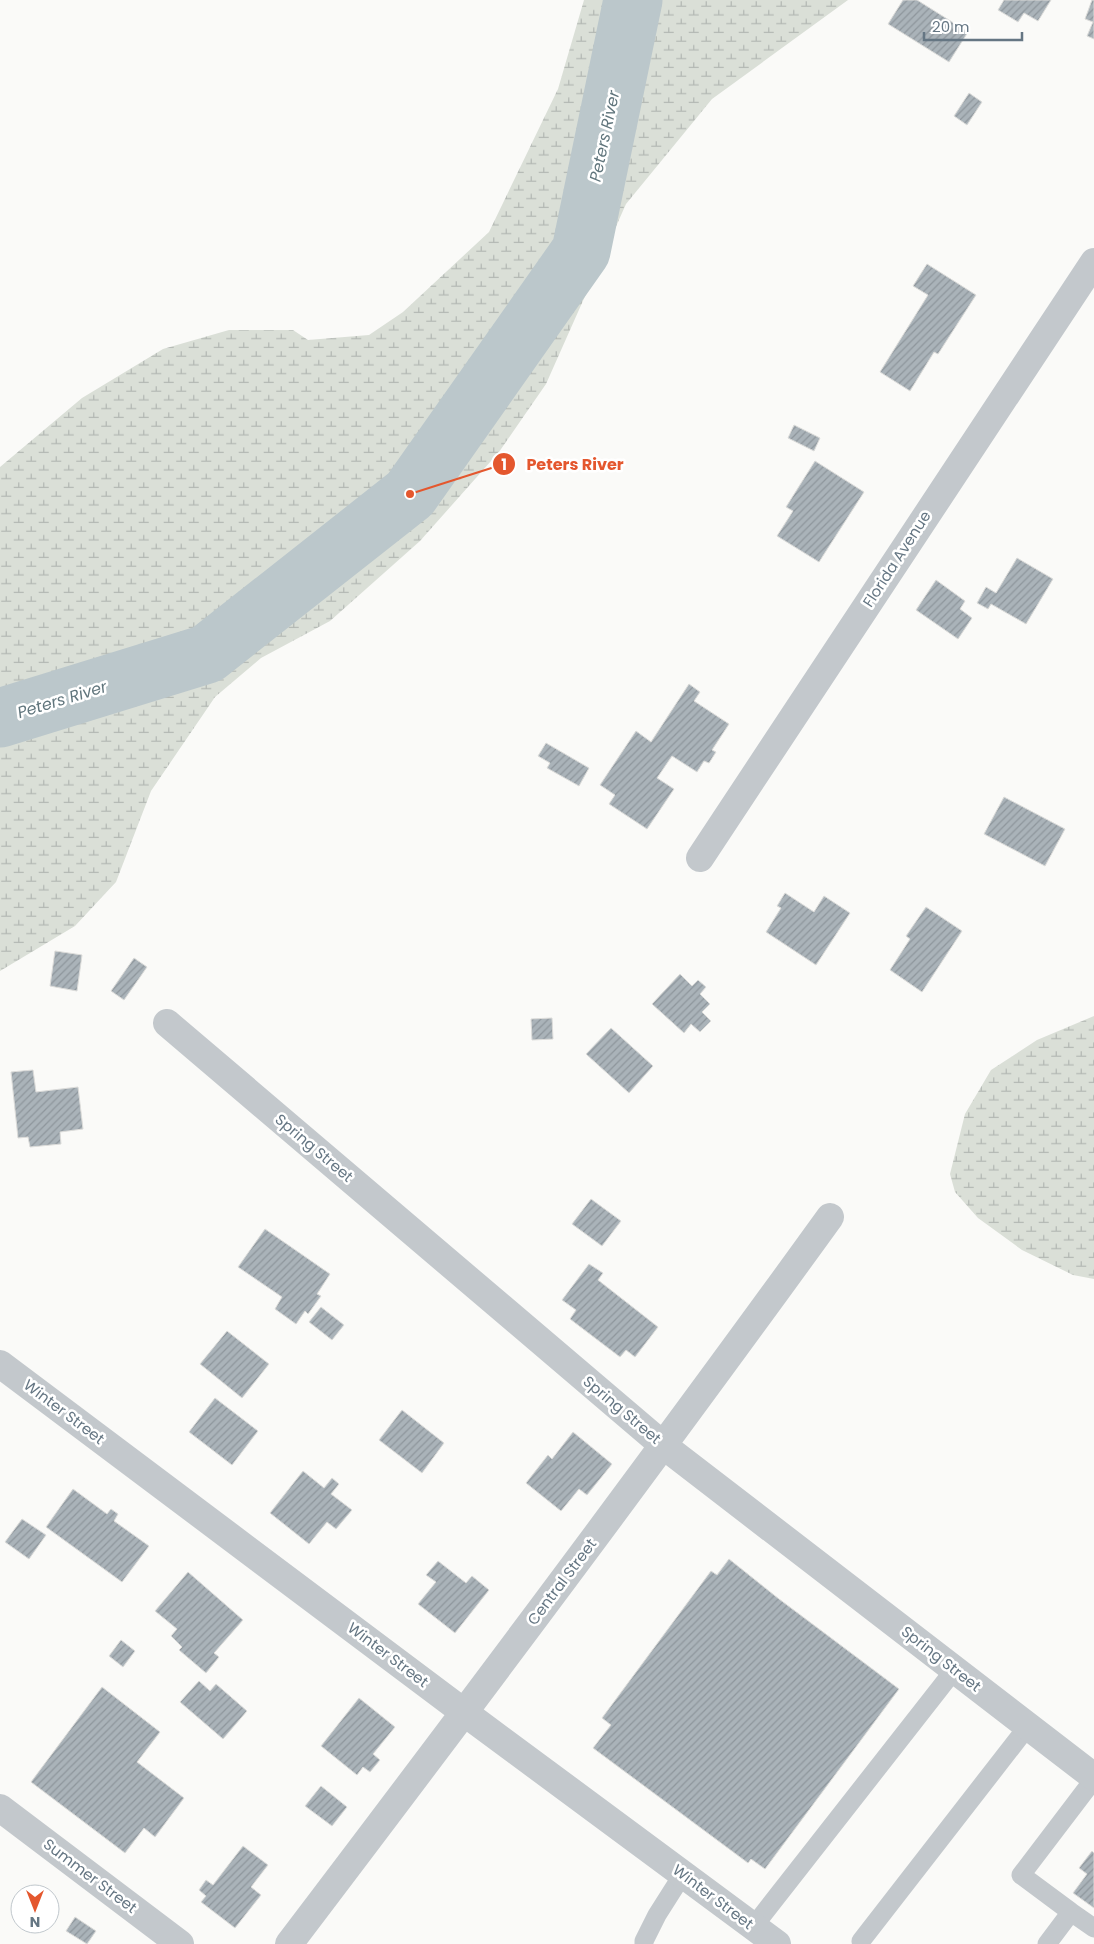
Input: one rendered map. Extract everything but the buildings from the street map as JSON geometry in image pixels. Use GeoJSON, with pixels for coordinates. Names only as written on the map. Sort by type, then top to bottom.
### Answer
{"type":"FeatureCollection","features":[{"type":"Feature","properties":{"kind":"street","name":"Florida Avenue"},"geometry":{"type":"LineString","coordinates":[[700,858],[1094,262]]}},
{"type":"Feature","properties":{"kind":"street","name":"Spring Street"},"geometry":{"type":"LineString","coordinates":[[167,1023],[664,1446],[1094,1778]]}},
{"type":"Feature","properties":{"kind":"street","name":"Central Street"},"geometry":{"type":"LineString","coordinates":[[289,1944],[465,1713],[664,1446],[830,1217]]}},
{"type":"Feature","properties":{"kind":"street","name":"Winter Street"},"geometry":{"type":"LineString","coordinates":[[0,1364],[465,1713],[777,1944]]}},
{"type":"Feature","properties":{"kind":"street","name":"Summer Street"},"geometry":{"type":"LineString","coordinates":[[0,1808],[180,1944]]}},
{"type":"Feature","properties":{"kind":"lane"},"geometry":{"type":"LineString","coordinates":[[753,1927],[955,1670]]}},
{"type":"Feature","properties":{"kind":"lane"},"geometry":{"type":"LineString","coordinates":[[861,1941],[1028,1726]]}},
{"type":"Feature","properties":{"kind":"lane"},"geometry":{"type":"LineString","coordinates":[[1094,1778],[1021,1875],[1094,1928]]}},
{"type":"Feature","properties":{"kind":"lane"},"geometry":{"type":"LineString","coordinates":[[644,1944],[656,1915],[683,1874]]}},
{"type":"Feature","properties":{"kind":"lane"},"geometry":{"type":"LineString","coordinates":[[1046,1944],[1071,1912]]}},
{"type":"Feature","properties":{"kind":"green space"},"geometry":{"type":"Polygon","coordinates":[[[584,0],[848,0],[712,99],[626,204],[546,384],[499,452],[420,541],[330,621],[261,658],[215,697],[151,791],[116,882],[75,926],[0,971],[0,467],[82,398],[163,349],[229,330],[293,330],[308,340],[369,335],[403,312],[489,232],[558,89],[584,0]]]}},
{"type":"Feature","properties":{"kind":"green space"},"geometry":{"type":"Polygon","coordinates":[[[1094,1016],[1094,1279],[1073,1275],[1022,1250],[978,1218],[955,1192],[950,1174],[965,1114],[991,1070],[1037,1040],[1094,1016]]]}},
{"type":"Feature","properties":{"kind":"waterway","name":"Peters River"},"geometry":{"type":"LineString","coordinates":[[0,718],[207,654],[410,494],[581,251],[633,0]]}},
{"type":"Feature","properties":{"kind":"place","name":"Peters River"},"geometry":{"type":"Point","coordinates":[410,494]}}]}
